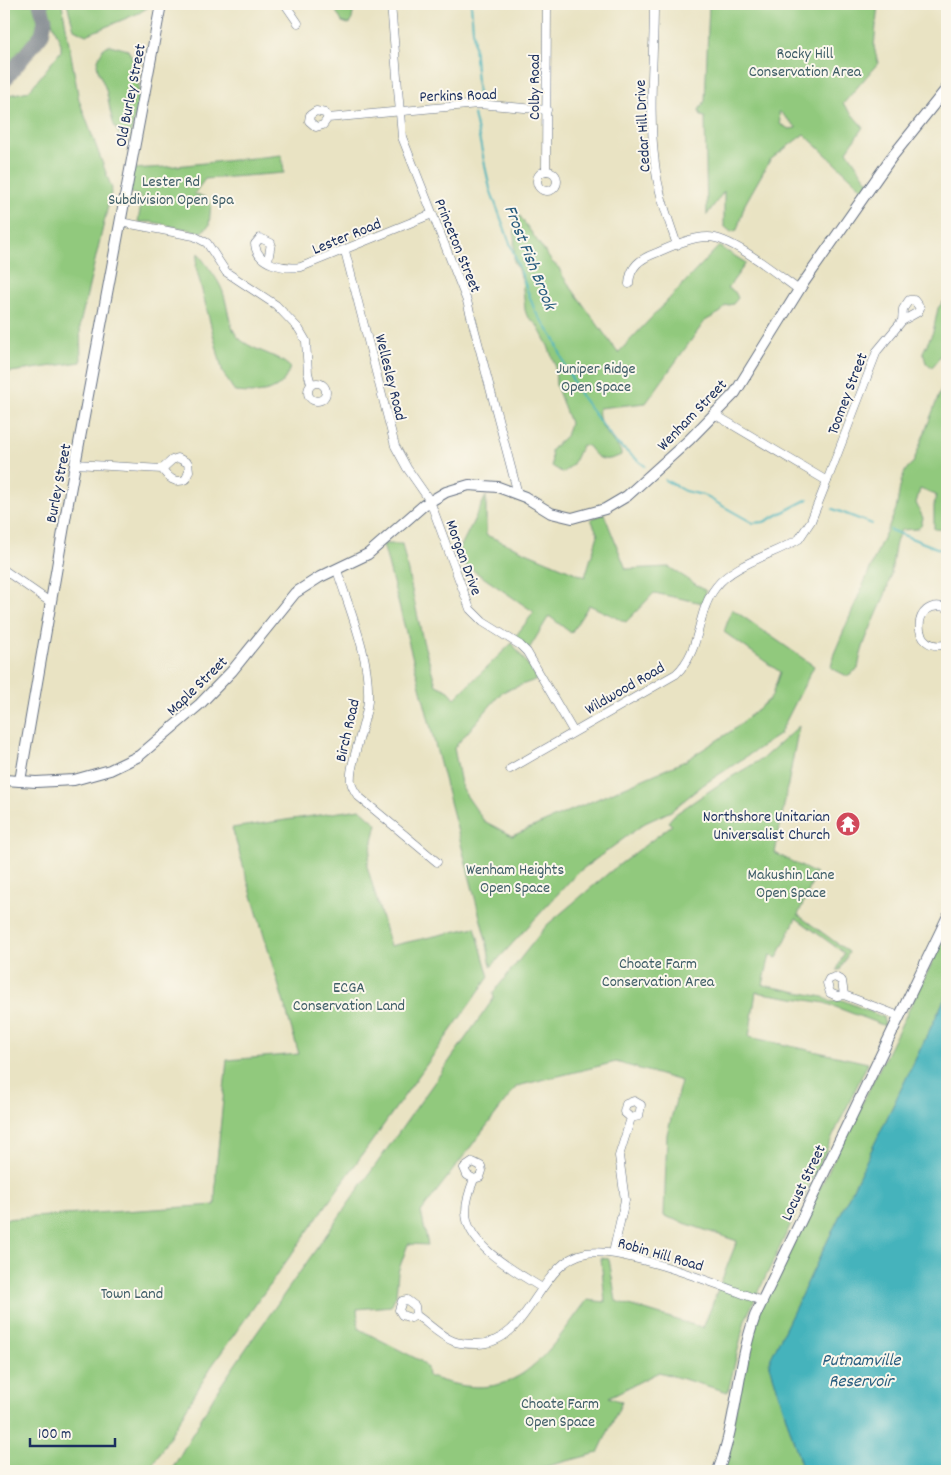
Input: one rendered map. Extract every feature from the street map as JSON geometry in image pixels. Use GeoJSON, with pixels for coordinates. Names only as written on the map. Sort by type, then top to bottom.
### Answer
{"type":"FeatureCollection","features":[{"type":"Feature","properties":{"kind":"main road","name":"Old Burley Street"},"geometry":{"type":"LineString","coordinates":[[126,191],[161,4]]}},
{"type":"Feature","properties":{"kind":"main road","name":"Wenham Street"},"geometry":{"type":"LineString","coordinates":[[377,548],[430,501],[446,492],[469,485],[498,487],[518,494],[561,517],[582,517],[606,508],[632,492],[735,392],[799,290],[891,158],[947,88]]}},
{"type":"Feature","properties":{"kind":"main road","name":"Burley Street"},"geometry":{"type":"LineString","coordinates":[[20,781],[50,602],[126,191]]}},
{"type":"Feature","properties":{"kind":"main road","name":"Maple Street"},"geometry":{"type":"LineString","coordinates":[[4,780],[56,781],[91,776],[127,763],[139,756],[200,704],[232,671],[295,593],[377,548]]}},
{"type":"Feature","properties":{"kind":"main road","name":"Locust Street"},"geometry":{"type":"LineString","coordinates":[[719,1469],[745,1351],[762,1301],[947,918]]}},
{"type":"Feature","properties":{"kind":"street"},"geometry":{"type":"LineString","coordinates":[[285,4],[298,23]]}},
{"type":"Feature","properties":{"kind":"street","name":"Princeton Street"},"geometry":{"type":"LineString","coordinates":[[391,4],[402,137],[467,301],[518,494]]}},
{"type":"Feature","properties":{"kind":"street","name":"Colby Road"},"geometry":{"type":"LineString","coordinates":[[546,171],[547,4]]}},
{"type":"Feature","properties":{"kind":"street","name":"Cedar Hill Drive"},"geometry":{"type":"LineString","coordinates":[[654,4],[652,136],[662,202],[677,245]]}},
{"type":"Feature","properties":{"kind":"street","name":"Perkins Road"},"geometry":{"type":"LineString","coordinates":[[328,118],[478,104],[547,110]]}},
{"type":"Feature","properties":{"kind":"street","name":"Lester Road"},"geometry":{"type":"LineString","coordinates":[[268,261],[289,268],[301,267],[432,214]]}},
{"type":"Feature","properties":{"kind":"street"},"geometry":{"type":"LineString","coordinates":[[120,222],[194,236],[207,243],[226,272],[276,305],[299,329],[306,341],[308,373],[311,384]]}},
{"type":"Feature","properties":{"kind":"street"},"geometry":{"type":"LineString","coordinates":[[629,284],[630,271],[636,264],[677,245],[707,237],[724,240],[799,290]]}},
{"type":"Feature","properties":{"kind":"street","name":"Wellesley Road"},"geometry":{"type":"LineString","coordinates":[[344,251],[376,366],[395,446],[407,468],[430,501]]}},
{"type":"Feature","properties":{"kind":"street","name":"Toomey Street"},"geometry":{"type":"LineString","coordinates":[[827,481],[877,351],[902,321]]}},
{"type":"Feature","properties":{"kind":"street"},"geometry":{"type":"LineString","coordinates":[[714,414],[827,481]]}},
{"type":"Feature","properties":{"kind":"street"},"geometry":{"type":"LineString","coordinates":[[76,464],[162,469]]}},
{"type":"Feature","properties":{"kind":"street","name":"Wildwood Road"},"geometry":{"type":"LineString","coordinates":[[510,769],[573,731],[665,681],[684,666],[694,648],[704,613],[715,587],[738,570],[799,539],[812,520],[827,481]]}},
{"type":"Feature","properties":{"kind":"street","name":"Morgan Drive"},"geometry":{"type":"LineString","coordinates":[[430,501],[470,609],[483,622],[520,645],[527,652],[573,731]]}},
{"type":"Feature","properties":{"kind":"street"},"geometry":{"type":"LineString","coordinates":[[4,570],[50,602]]}},
{"type":"Feature","properties":{"kind":"street","name":"Birch Road"},"geometry":{"type":"LineString","coordinates":[[337,570],[364,653],[368,679],[365,724],[351,771],[351,782],[358,796],[437,862]]}},
{"type":"Feature","properties":{"kind":"street"},"geometry":{"type":"LineString","coordinates":[[947,608],[941,606],[929,609],[920,619],[919,626],[920,632],[929,643],[935,645],[947,644]]}},
{"type":"Feature","properties":{"kind":"street"},"geometry":{"type":"LineString","coordinates":[[844,995],[899,1016]]}},
{"type":"Feature","properties":{"kind":"street"},"geometry":{"type":"LineString","coordinates":[[613,1253],[625,1200],[620,1156],[631,1118]]}},
{"type":"Feature","properties":{"kind":"street"},"geometry":{"type":"LineString","coordinates":[[474,1179],[466,1214],[468,1226],[476,1240],[506,1265],[542,1288]]}},
{"type":"Feature","properties":{"kind":"street","name":"Robin Hill Road"},"geometry":{"type":"LineString","coordinates":[[416,1315],[454,1341],[482,1344],[498,1340],[511,1331],[542,1288],[572,1259],[586,1252],[613,1253],[676,1271],[762,1301]]}},
{"type":"Feature","properties":{"kind":"green space"},"geometry":{"type":"Polygon","coordinates":[[[4,4],[34,4],[40,20],[39,29],[4,73],[4,4]]]}},
{"type":"Feature","properties":{"kind":"green space"},"geometry":{"type":"Polygon","coordinates":[[[45,4],[62,4],[79,100],[112,189],[80,324],[81,362],[4,373],[4,96],[29,91],[61,51],[61,44],[45,4]]]}},
{"type":"Feature","properties":{"kind":"green space"},"geometry":{"type":"Polygon","coordinates":[[[67,4],[153,4],[139,13],[86,35],[74,29],[67,4]]]}},
{"type":"Feature","properties":{"kind":"green space"},"geometry":{"type":"Polygon","coordinates":[[[332,4],[355,4],[351,23],[342,22],[332,4]]]}},
{"type":"Feature","properties":{"kind":"green space","name":"Rocky Hill Conservation Area"},"geometry":{"type":"Polygon","coordinates":[[[709,4],[878,4],[874,47],[878,63],[843,104],[863,127],[847,151],[866,179],[870,181],[864,190],[804,134],[770,160],[745,204],[737,230],[731,232],[724,226],[724,191],[707,215],[705,117],[701,116],[699,110],[705,101],[709,4]],[[779,111],[780,124],[789,129],[796,127],[779,111]]]}},
{"type":"Feature","properties":{"kind":"green space"},"geometry":{"type":"Polygon","coordinates":[[[110,45],[128,50],[134,61],[139,83],[135,116],[129,139],[126,140],[120,136],[113,123],[105,87],[98,71],[97,65],[104,47],[110,45]]]}},
{"type":"Feature","properties":{"kind":"green space","name":"Lester Rd Subdivision Open Spa"},"geometry":{"type":"Polygon","coordinates":[[[282,155],[284,173],[205,179],[194,194],[205,197],[211,203],[209,226],[201,232],[152,222],[138,222],[142,198],[128,191],[132,169],[282,155]]]}},
{"type":"Feature","properties":{"kind":"green space","name":"Juniper Ridge Open Space"},"geometry":{"type":"Polygon","coordinates":[[[515,209],[618,353],[719,246],[746,263],[728,288],[735,292],[738,298],[733,304],[725,306],[721,312],[705,321],[646,403],[599,408],[601,424],[618,447],[621,455],[610,459],[602,459],[588,446],[582,445],[573,464],[563,473],[552,466],[551,450],[566,436],[570,423],[556,385],[555,365],[548,346],[537,325],[527,316],[525,310],[522,279],[514,261],[515,209]]]}},
{"type":"Feature","properties":{"kind":"green space"},"geometry":{"type":"Polygon","coordinates":[[[198,253],[221,287],[228,315],[237,336],[248,345],[277,358],[290,367],[282,383],[276,388],[253,393],[235,392],[223,373],[196,267],[198,253]]]}},
{"type":"Feature","properties":{"kind":"green space"},"geometry":{"type":"Polygon","coordinates":[[[947,301],[945,344],[938,360],[932,367],[926,363],[923,352],[933,332],[938,308],[943,302],[947,301]]]}},
{"type":"Feature","properties":{"kind":"green space"},"geometry":{"type":"Polygon","coordinates":[[[947,374],[947,530],[934,529],[936,495],[920,489],[916,503],[923,518],[921,526],[917,529],[901,530],[898,536],[886,593],[867,635],[858,669],[847,676],[831,668],[833,656],[894,515],[905,472],[913,463],[947,374]]]}},
{"type":"Feature","properties":{"kind":"green space"},"geometry":{"type":"Polygon","coordinates":[[[486,496],[486,535],[585,577],[598,535],[591,519],[604,514],[626,569],[669,567],[706,591],[703,603],[654,593],[626,622],[589,605],[571,633],[549,616],[529,649],[515,637],[534,612],[455,558],[486,496]]]}},
{"type":"Feature","properties":{"kind":"green space","name":"Wenham Heights Open Space"},"geometry":{"type":"Polygon","coordinates":[[[383,544],[402,544],[423,641],[436,685],[449,691],[455,698],[512,643],[538,679],[502,692],[454,748],[462,789],[484,821],[512,836],[685,761],[733,730],[771,698],[780,672],[724,632],[732,609],[814,666],[779,735],[703,785],[671,811],[645,823],[577,873],[491,967],[487,944],[383,544]]]}},
{"type":"Feature","properties":{"kind":"green space"},"geometry":{"type":"Polygon","coordinates":[[[799,726],[775,853],[816,874],[798,915],[849,952],[840,970],[837,970],[844,953],[796,918],[777,958],[770,955],[763,985],[823,997],[831,1002],[842,1000],[883,1017],[885,1026],[825,1003],[756,992],[749,1037],[868,1063],[745,1320],[728,1392],[659,1372],[609,1397],[622,1402],[598,1453],[544,1467],[505,1471],[171,1471],[217,1391],[256,1334],[494,998],[493,993],[547,925],[611,871],[672,825],[668,822],[674,815],[721,783],[762,759],[799,726]],[[616,1062],[517,1086],[421,1212],[428,1245],[408,1244],[398,1272],[396,1295],[391,1306],[357,1309],[359,1329],[421,1361],[427,1368],[428,1376],[458,1385],[483,1387],[504,1383],[522,1374],[539,1360],[555,1343],[587,1300],[605,1302],[601,1258],[609,1259],[616,1301],[703,1328],[737,1241],[664,1216],[667,1134],[681,1081],[616,1062]]]}},
{"type":"Feature","properties":{"kind":"green space"},"geometry":{"type":"Polygon","coordinates":[[[360,809],[377,824],[367,866],[390,946],[475,927],[489,977],[211,1367],[149,1471],[4,1471],[4,1219],[215,1205],[216,1170],[227,1060],[299,1054],[232,828],[360,809]]]}},
{"type":"Feature","properties":{"kind":"green space","name":"Putnamville Reservoir"},"geometry":{"type":"Polygon","coordinates":[[[947,933],[947,994],[769,1362],[803,1471],[723,1471],[749,1344],[763,1302],[947,933]]]}},
{"type":"Feature","properties":{"kind":"water","name":"Putnamville Reservoir"},"geometry":{"type":"Polygon","coordinates":[[[947,994],[947,1471],[803,1471],[769,1362],[947,994]]]}},
{"type":"Feature","properties":{"kind":"waterway","name":"Frost Fish Brook"},"geometry":{"type":"LineString","coordinates":[[471,4],[478,96]]}},
{"type":"Feature","properties":{"kind":"waterway","name":"Frost Fish Brook"},"geometry":{"type":"LineString","coordinates":[[474,114],[490,189],[535,311],[555,340],[566,368],[583,399],[616,443],[645,466]]}},
{"type":"Feature","properties":{"kind":"waterway","name":"Frost Fish Brook"},"geometry":{"type":"LineString","coordinates":[[665,480],[685,491],[703,495],[753,523],[764,522],[808,499]]}},
{"type":"Feature","properties":{"kind":"waterway","name":"Frost Fish Brook"},"geometry":{"type":"LineString","coordinates":[[833,509],[872,524]]}},
{"type":"Feature","properties":{"kind":"waterway","name":"Frost Fish Brook"},"geometry":{"type":"LineString","coordinates":[[890,530],[947,552]]}},
{"type":"Feature","properties":{"kind":"taxiway"},"geometry":{"type":"LineString","coordinates":[[4,81],[42,34],[45,20],[40,4]]}},
{"type":"Feature","properties":{"kind":"place","name":"Northshore Unitarian Universalist Church"},"geometry":{"type":"Point","coordinates":[848,824]}},
{"type":"Feature","properties":{"kind":"park label","name":"Makushin Lane Open Space"},"geometry":{"type":"Point","coordinates":[791,882]}},
{"type":"Feature","properties":{"kind":"park label","name":"Choate Farm Conservation Area"},"geometry":{"type":"Point","coordinates":[658,971]}},
{"type":"Feature","properties":{"kind":"park label","name":"ECGA Conservation Land"},"geometry":{"type":"Point","coordinates":[349,995]}},
{"type":"Feature","properties":{"kind":"park label","name":"Town Land"},"geometry":{"type":"Point","coordinates":[132,1292]}},
{"type":"Feature","properties":{"kind":"park label","name":"Choate Farm Open Space"},"geometry":{"type":"Point","coordinates":[560,1411]}}]}
